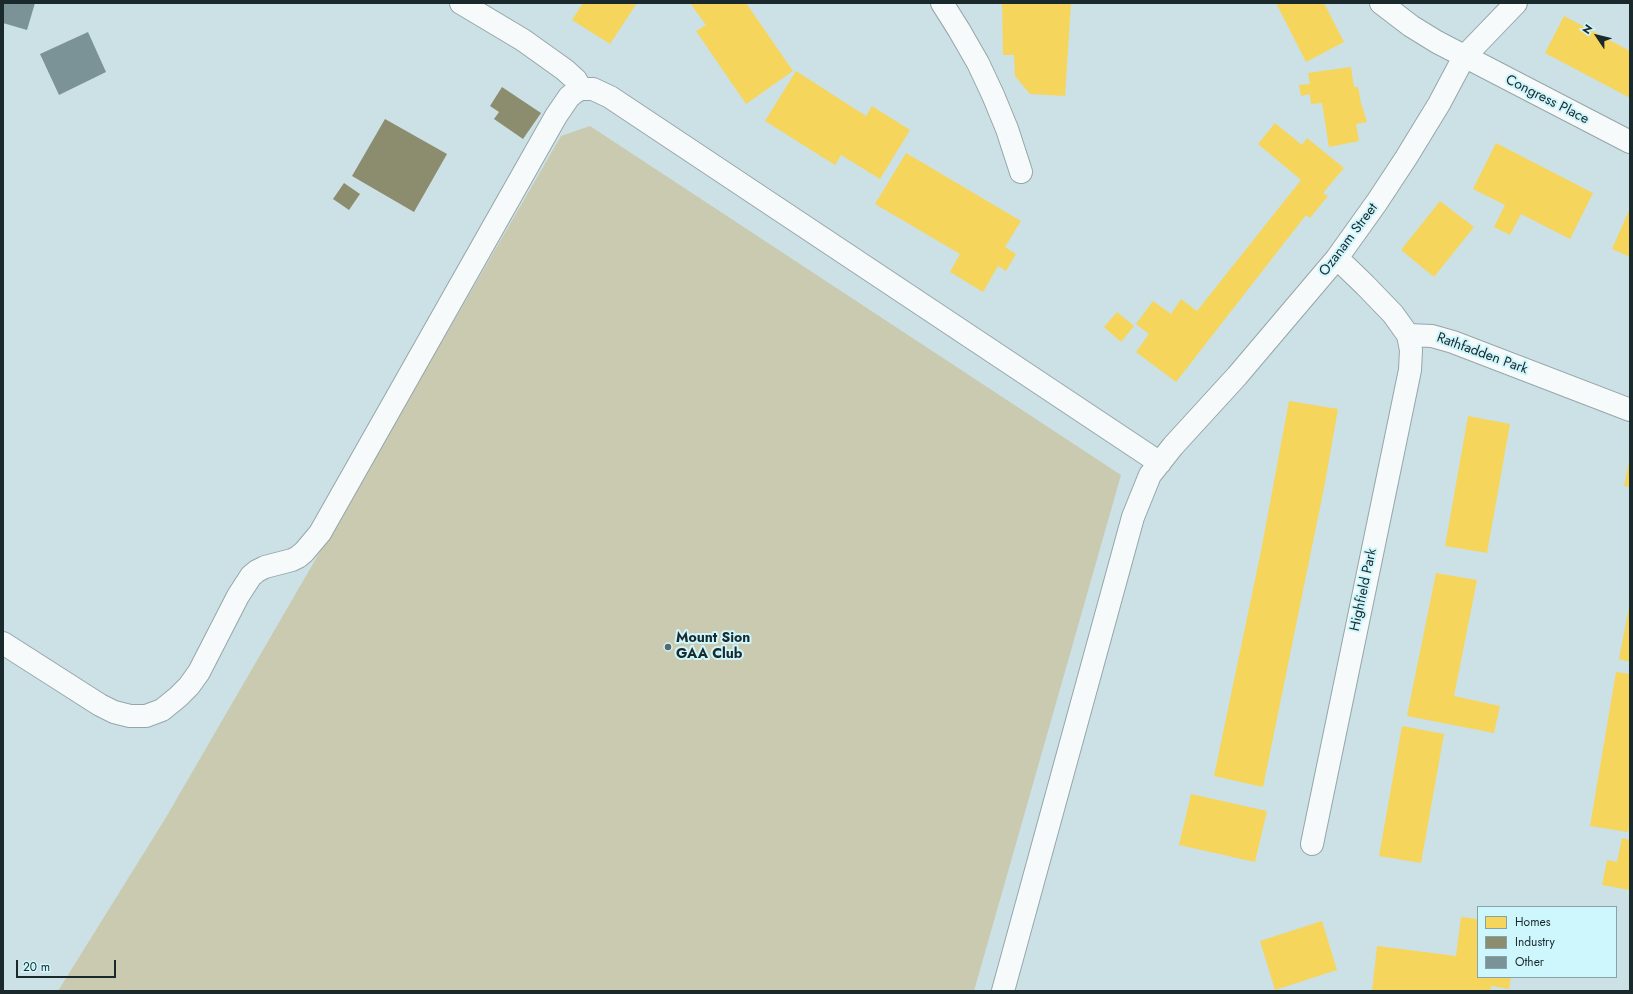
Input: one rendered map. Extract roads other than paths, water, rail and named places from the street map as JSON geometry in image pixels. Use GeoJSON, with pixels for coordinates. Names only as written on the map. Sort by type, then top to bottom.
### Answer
{"type":"FeatureCollection","features":[{"type":"Feature","properties":{"kind":"street"},"geometry":{"type":"LineString","coordinates":[[461,3],[523,40],[571,75],[581,89]]}},
{"type":"Feature","properties":{"kind":"street"},"geometry":{"type":"LineString","coordinates":[[942,3],[978,63],[993,95],[1007,129],[1020,172]]}},
{"type":"Feature","properties":{"kind":"street","name":"Congress Place"},"geometry":{"type":"LineString","coordinates":[[1381,3],[1411,26],[1464,57],[1630,142]]}},
{"type":"Feature","properties":{"kind":"street","name":"Ozanam Street"},"geometry":{"type":"LineString","coordinates":[[1003,991],[1133,518],[1150,475],[1173,446],[1284,322],[1337,258],[1406,158],[1439,104],[1464,57],[1516,3]]}},
{"type":"Feature","properties":{"kind":"street"},"geometry":{"type":"LineString","coordinates":[[3,643],[100,705],[114,712],[130,716],[146,716],[162,710],[178,697],[189,686],[199,672],[238,596],[251,576],[265,567],[298,557],[320,534],[556,116],[569,97],[581,89],[593,89],[610,98],[1160,462]]}},
{"type":"Feature","properties":{"kind":"street"},"geometry":{"type":"LineString","coordinates":[[1337,258],[1393,314],[1408,335]]}},
{"type":"Feature","properties":{"kind":"street","name":"Rathfadden Park"},"geometry":{"type":"LineString","coordinates":[[1408,335],[1432,336],[1453,342],[1630,410]]}},
{"type":"Feature","properties":{"kind":"street","name":"Highfield Park"},"geometry":{"type":"LineString","coordinates":[[1312,844],[1410,370],[1411,350],[1408,335]]}},
{"type":"Feature","properties":{"kind":"place","name":"Mount Sion GAA Club"},"geometry":{"type":"Point","coordinates":[668,647]}}]}
